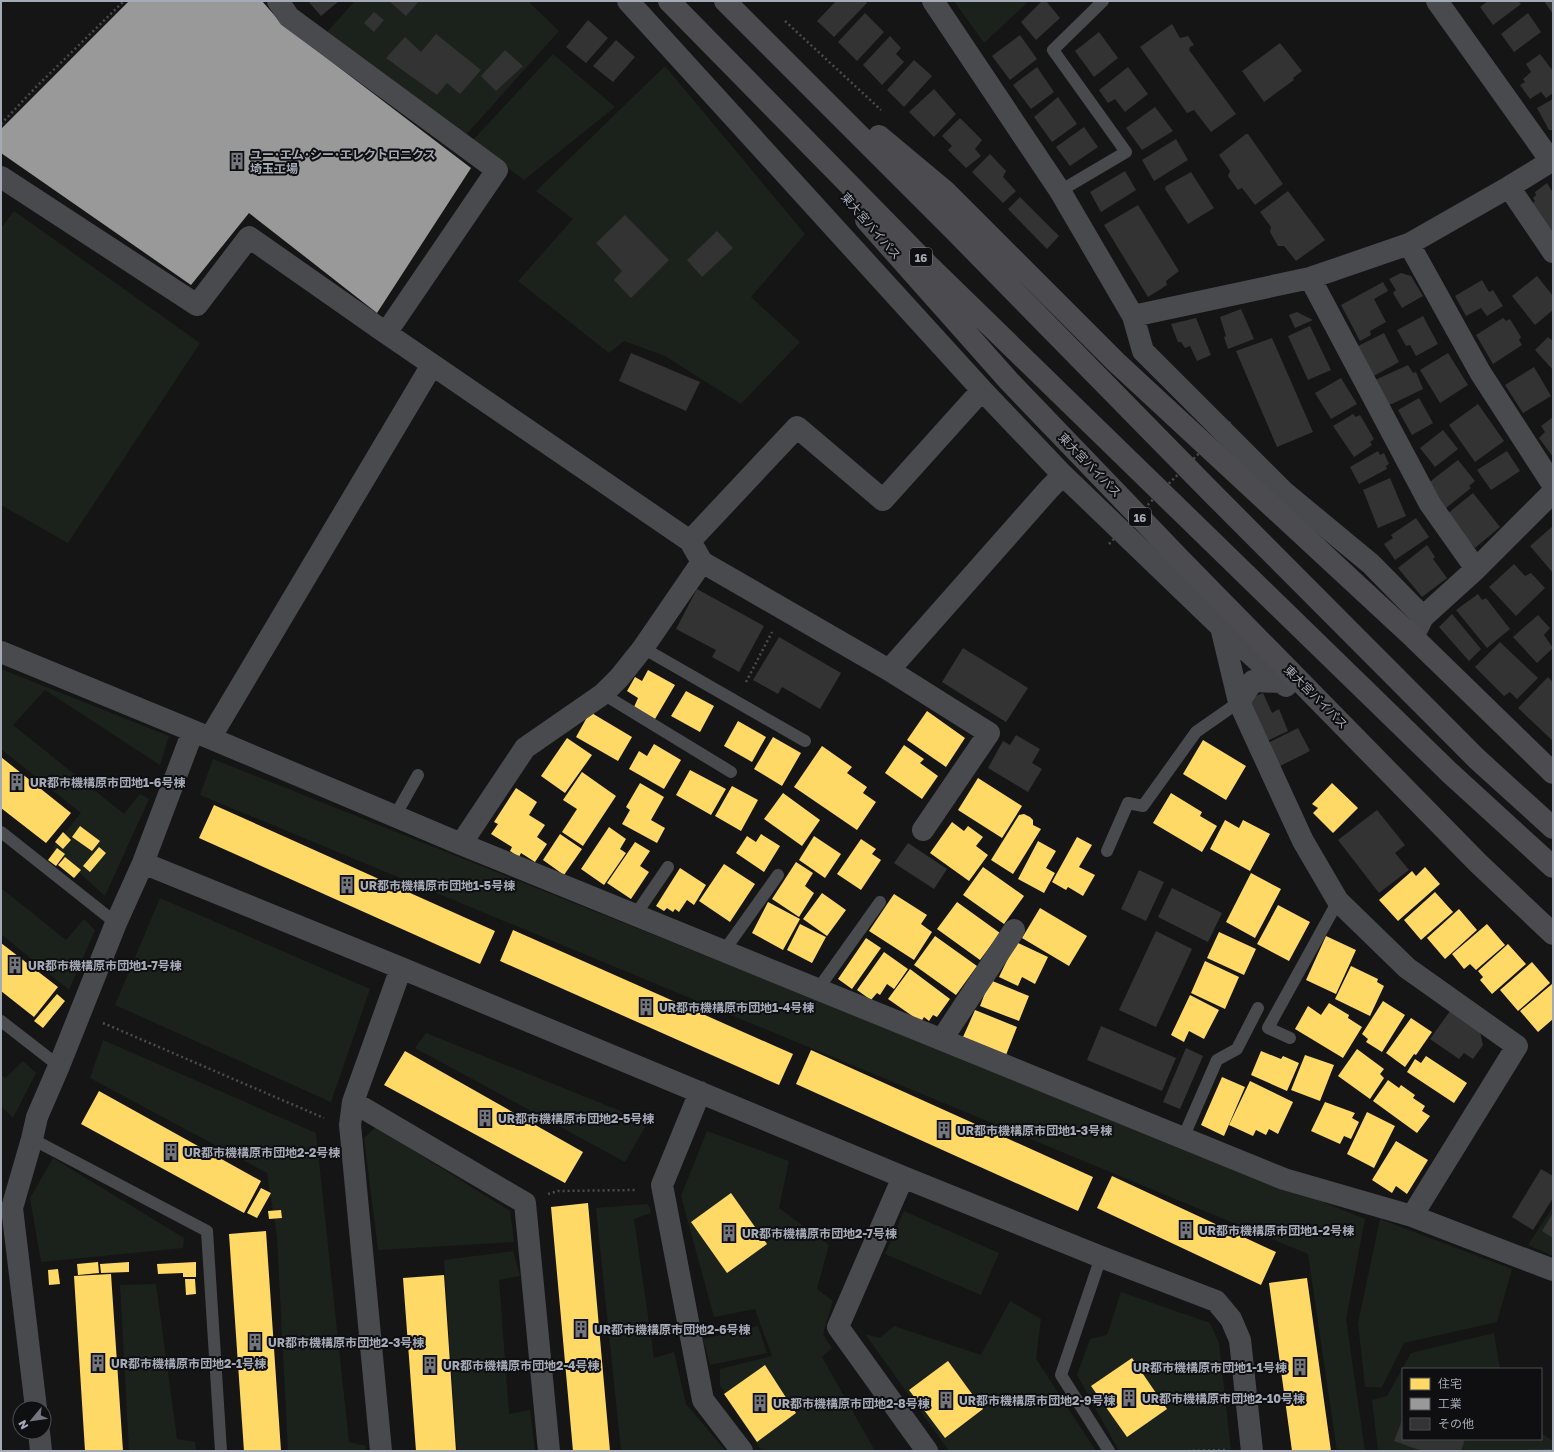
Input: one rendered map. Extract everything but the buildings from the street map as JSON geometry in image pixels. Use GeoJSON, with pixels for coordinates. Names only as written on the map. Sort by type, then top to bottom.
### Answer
{"type":"FeatureCollection","features":[{"type":"Feature","properties":{"kind":"highway","name":"東大宮バイパス"},"geometry":{"type":"LineString","coordinates":[[669,1],[966,302],[1450,773],[1553,867]]}},
{"type":"Feature","properties":{"kind":"highway"},"geometry":{"type":"LineString","coordinates":[[725,1],[956,231],[1213,494],[1477,759],[1553,828]]}},
{"type":"Feature","properties":{"kind":"highway"},"geometry":{"type":"LineString","coordinates":[[777,53],[946,192],[1116,362],[1414,638],[1553,773]]}},
{"type":"Feature","properties":{"kind":"highway","name":"東大宮バイパス"},"geometry":{"type":"LineString","coordinates":[[747,81],[884,242],[1009,382],[1478,863],[1553,934]]}},
{"type":"Feature","properties":{"kind":"street"},"geometry":{"type":"LineString","coordinates":[[278,1],[289,17],[497,170],[386,333]]}},
{"type":"Feature","properties":{"kind":"street"},"geometry":{"type":"LineString","coordinates":[[628,1],[982,390],[1063,475],[1221,627],[1281,682],[1343,724]]}},
{"type":"Feature","properties":{"kind":"street"},"geometry":{"type":"LineString","coordinates":[[933,1],[1060,191],[1133,316],[1143,352],[1284,492],[1371,564],[1423,617]]}},
{"type":"Feature","properties":{"kind":"street"},"geometry":{"type":"LineString","coordinates":[[1133,316],[1310,278],[1409,244],[1509,187],[1552,160],[1437,1]]}},
{"type":"Feature","properties":{"kind":"street"},"geometry":{"type":"LineString","coordinates":[[1,177],[197,305],[249,237],[432,365],[690,541],[702,562],[889,670],[989,733],[923,830]]}},
{"type":"Feature","properties":{"kind":"street"},"geometry":{"type":"LineString","coordinates":[[1509,187],[1553,252]]}},
{"type":"Feature","properties":{"kind":"street"},"geometry":{"type":"LineString","coordinates":[[1409,244],[1480,372],[1553,485]]}},
{"type":"Feature","properties":{"kind":"street"},"geometry":{"type":"LineString","coordinates":[[1310,278],[1430,504],[1476,569]]}},
{"type":"Feature","properties":{"kind":"street"},"geometry":{"type":"LineString","coordinates":[[35,1400],[6,1204],[32,1139],[36,1117],[60,1066],[116,923],[202,734],[432,365]]}},
{"type":"Feature","properties":{"kind":"street"},"geometry":{"type":"LineString","coordinates":[[690,541],[797,427],[883,500],[982,390]]}},
{"type":"Feature","properties":{"kind":"street"},"geometry":{"type":"LineString","coordinates":[[889,670],[1063,475]]}},
{"type":"Feature","properties":{"kind":"street"},"geometry":{"type":"LineString","coordinates":[[1414,638],[1423,617],[1476,569],[1553,492]]}},
{"type":"Feature","properties":{"kind":"street"},"geometry":{"type":"LineString","coordinates":[[462,844],[525,748],[603,694],[619,678],[643,648],[702,562]]}},
{"type":"Feature","properties":{"kind":"street"},"geometry":{"type":"LineString","coordinates":[[1221,627],[1239,702],[1303,841],[1338,901],[1407,968],[1517,1046],[1412,1216]]}},
{"type":"Feature","properties":{"kind":"street"},"geometry":{"type":"LineString","coordinates":[[1,652],[202,734],[462,844],[1284,1179],[1412,1216],[1553,1270]]}},
{"type":"Feature","properties":{"kind":"street"},"geometry":{"type":"LineString","coordinates":[[1239,702],[1253,681],[1281,682]]}},
{"type":"Feature","properties":{"kind":"street"},"geometry":{"type":"LineString","coordinates":[[143,863],[903,1177],[1101,1257],[1216,1301],[1231,1319],[1240,1340],[1252,1450]]}},
{"type":"Feature","properties":{"kind":"street"},"geometry":{"type":"LineString","coordinates":[[942,1040],[1014,930]]}},
{"type":"Feature","properties":{"kind":"street"},"geometry":{"type":"LineString","coordinates":[[382,1451],[350,1124],[354,1102],[400,968]]}},
{"type":"Feature","properties":{"kind":"street"},"geometry":{"type":"LineString","coordinates":[[700,1092],[662,1185],[703,1400],[742,1451]]}},
{"type":"Feature","properties":{"kind":"street"},"geometry":{"type":"LineString","coordinates":[[354,1102],[526,1203],[549,1451]]}},
{"type":"Feature","properties":{"kind":"street"},"geometry":{"type":"LineString","coordinates":[[903,1177],[838,1327],[927,1451]]}},
{"type":"Feature","properties":{"kind":"street"},"geometry":{"type":"LineString","coordinates":[[40,1440],[41,1451]]}},
{"type":"Feature","properties":{"kind":"lane"},"geometry":{"type":"LineString","coordinates":[[1060,191],[1126,152],[1053,50],[1103,1]]}},
{"type":"Feature","properties":{"kind":"lane"},"geometry":{"type":"LineString","coordinates":[[643,648],[805,741]]}},
{"type":"Feature","properties":{"kind":"lane"},"geometry":{"type":"LineString","coordinates":[[603,694],[731,772]]}},
{"type":"Feature","properties":{"kind":"lane"},"geometry":{"type":"LineString","coordinates":[[1107,851],[1128,803],[1143,806],[1196,732],[1239,702]]}},
{"type":"Feature","properties":{"kind":"lane"},"geometry":{"type":"LineString","coordinates":[[395,816],[418,775]]}},
{"type":"Feature","properties":{"kind":"lane"},"geometry":{"type":"LineString","coordinates":[[1,832],[116,923]]}},
{"type":"Feature","properties":{"kind":"lane"},"geometry":{"type":"LineString","coordinates":[[636,914],[668,867]]}},
{"type":"Feature","properties":{"kind":"lane"},"geometry":{"type":"LineString","coordinates":[[724,950],[778,875]]}},
{"type":"Feature","properties":{"kind":"lane"},"geometry":{"type":"LineString","coordinates":[[1290,1038],[1268,1028],[1338,901]]}},
{"type":"Feature","properties":{"kind":"lane"},"geometry":{"type":"LineString","coordinates":[[818,989],[880,902]]}},
{"type":"Feature","properties":{"kind":"lane"},"geometry":{"type":"LineString","coordinates":[[1182,1138],[1217,1060],[1237,1049],[1258,1008]]}},
{"type":"Feature","properties":{"kind":"lane"},"geometry":{"type":"LineString","coordinates":[[1,1021],[60,1066]]}},
{"type":"Feature","properties":{"kind":"lane"},"geometry":{"type":"LineString","coordinates":[[32,1139],[207,1231],[221,1451]]}},
{"type":"Feature","properties":{"kind":"lane"},"geometry":{"type":"LineString","coordinates":[[1101,1257],[1061,1375],[1109,1451]]}},
{"type":"Feature","properties":{"kind":"path"},"geometry":{"type":"LineString","coordinates":[[1,124],[36,87],[124,1]]}},
{"type":"Feature","properties":{"kind":"path"},"geometry":{"type":"LineString","coordinates":[[1109,544],[1231,421]]}},
{"type":"Feature","properties":{"kind":"path"},"geometry":{"type":"LineString","coordinates":[[750,675],[784,610]]}},
{"type":"Feature","properties":{"kind":"path"},"geometry":{"type":"LineString","coordinates":[[80,1013],[318,1116],[350,1124]]}},
{"type":"Feature","properties":{"kind":"path"},"geometry":{"type":"LineString","coordinates":[[526,1203],[558,1191],[663,1189]]}},
{"type":"Feature","properties":{"kind":"path"},"geometry":{"type":"LineString","coordinates":[[1188,1451],[1252,1450]]}},
{"type":"Feature","properties":{"kind":"shaded area"},"geometry":{"type":"Polygon","coordinates":[[[355,1],[528,1],[559,31],[465,136],[327,32],[355,1]]]}},
{"type":"Feature","properties":{"kind":"shaded area"},"geometry":{"type":"Polygon","coordinates":[[[954,1],[1029,1],[984,43],[954,1]]]}},
{"type":"Feature","properties":{"kind":"shaded area"},"geometry":{"type":"Polygon","coordinates":[[[553,54],[615,107],[524,180],[472,141],[553,54]]]}},
{"type":"Feature","properties":{"kind":"shaded area"},"geometry":{"type":"Polygon","coordinates":[[[665,66],[805,234],[751,297],[800,342],[741,404],[665,356],[624,341],[609,353],[518,281],[573,219],[536,191],[665,66]]]}},
{"type":"Feature","properties":{"kind":"shaded area"},"geometry":{"type":"Polygon","coordinates":[[[14,211],[200,343],[68,543],[1,505],[1,228],[14,211]]]}},
{"type":"Feature","properties":{"kind":"shaded area"},"geometry":{"type":"Polygon","coordinates":[[[1,669],[169,736],[160,765],[45,690],[13,725],[124,814],[140,794],[149,799],[105,896],[52,848],[81,813],[1,749],[1,669]]]}},
{"type":"Feature","properties":{"kind":"shaded area"},"geometry":{"type":"Polygon","coordinates":[[[213,759],[1365,1219],[1346,1319],[1365,1451],[1337,1451],[1308,1254],[200,795],[213,759]]]}},
{"type":"Feature","properties":{"kind":"shaded area"},"geometry":{"type":"Polygon","coordinates":[[[1,888],[66,940],[84,919],[95,930],[69,990],[1,934],[1,888]]]}},
{"type":"Feature","properties":{"kind":"shaded area"},"geometry":{"type":"Polygon","coordinates":[[[160,898],[370,989],[331,1102],[115,1005],[160,898]]]}},
{"type":"Feature","properties":{"kind":"shaded area"},"geometry":{"type":"Polygon","coordinates":[[[426,1033],[648,1122],[625,1162],[415,1048],[426,1033]]]}},
{"type":"Feature","properties":{"kind":"shaded area"},"geometry":{"type":"Polygon","coordinates":[[[103,1040],[316,1133],[349,1442],[366,1446],[366,1451],[288,1451],[277,1236],[267,1173],[90,1078],[103,1040]]]}},
{"type":"Feature","properties":{"kind":"shaded area"},"geometry":{"type":"Polygon","coordinates":[[[23,1061],[36,1073],[13,1118],[1,1106],[1,1075],[5,1078],[23,1061]]]}},
{"type":"Feature","properties":{"kind":"shaded area"},"geometry":{"type":"Polygon","coordinates":[[[376,1127],[510,1211],[514,1242],[378,1250],[364,1138],[376,1127]]]}},
{"type":"Feature","properties":{"kind":"shaded area"},"geometry":{"type":"Polygon","coordinates":[[[707,1131],[789,1161],[779,1208],[829,1245],[817,1289],[833,1301],[823,1334],[832,1348],[822,1357],[875,1451],[762,1451],[720,1385],[720,1369],[772,1356],[755,1309],[714,1317],[681,1196],[707,1131]]]}},
{"type":"Feature","properties":{"kind":"shaded area"},"geometry":{"type":"Polygon","coordinates":[[[53,1158],[184,1238],[183,1248],[41,1262],[30,1198],[53,1158]]]}},
{"type":"Feature","properties":{"kind":"shaded area"},"geometry":{"type":"Polygon","coordinates":[[[648,1204],[651,1213],[634,1219],[654,1358],[674,1352],[686,1404],[726,1451],[621,1451],[596,1208],[648,1204]]]}},
{"type":"Feature","properties":{"kind":"shaded area"},"geometry":{"type":"Polygon","coordinates":[[[1553,1207],[1553,1256],[1528,1245],[1553,1207]]]}},
{"type":"Feature","properties":{"kind":"shaded area"},"geometry":{"type":"Polygon","coordinates":[[[904,1211],[999,1253],[981,1295],[885,1254],[904,1211]]]}},
{"type":"Feature","properties":{"kind":"shaded area"},"geometry":{"type":"Polygon","coordinates":[[[1380,1219],[1512,1269],[1497,1322],[1404,1343],[1382,1387],[1365,1387],[1358,1323],[1380,1219]]]}},
{"type":"Feature","properties":{"kind":"shaded area"},"geometry":{"type":"Polygon","coordinates":[[[513,1251],[520,1276],[499,1280],[509,1414],[530,1410],[535,1451],[457,1451],[444,1260],[513,1251]]]}},
{"type":"Feature","properties":{"kind":"shaded area"},"geometry":{"type":"Polygon","coordinates":[[[156,1284],[177,1439],[195,1442],[196,1451],[129,1451],[120,1285],[156,1284]]]}},
{"type":"Feature","properties":{"kind":"shaded area"},"geometry":{"type":"Polygon","coordinates":[[[1121,1292],[1210,1323],[1219,1343],[1231,1451],[1119,1451],[1077,1375],[1090,1339],[1107,1335],[1121,1292]]]}},
{"type":"Feature","properties":{"kind":"shaded area"},"geometry":{"type":"Polygon","coordinates":[[[1010,1301],[1041,1319],[1036,1359],[1096,1451],[949,1451],[865,1334],[880,1338],[894,1326],[981,1355],[1010,1301]]]}},
{"type":"Feature","properties":{"kind":"shaded area"},"geometry":{"type":"Polygon","coordinates":[[[758,1326],[767,1353],[710,1365],[703,1339],[758,1326]]]}},
{"type":"Feature","properties":{"kind":"shaded area"},"geometry":{"type":"Polygon","coordinates":[[[1494,1333],[1500,1368],[1403,1368],[1411,1353],[1494,1333]]]}},
{"type":"Feature","properties":{"kind":"shaded area"},"geometry":{"type":"Polygon","coordinates":[[[1402,1369],[1402,1440],[1542,1440],[1542,1434],[1553,1441],[1553,1451],[1378,1451],[1372,1400],[1387,1396],[1402,1369]]]}},
{"type":"Feature","properties":{"kind":"place","name":"ユー･エム･シー･エレクトロニクス 埼玉工場"},"geometry":{"type":"Point","coordinates":[237,161]}},
{"type":"Feature","properties":{"kind":"place","name":"UR都市機構原市団地1-6号棟"},"geometry":{"type":"Point","coordinates":[17,782]}},
{"type":"Feature","properties":{"kind":"place","name":"UR都市機構原市団地1-5号棟"},"geometry":{"type":"Point","coordinates":[347,885]}},
{"type":"Feature","properties":{"kind":"place","name":"UR都市機構原市団地1-7号棟"},"geometry":{"type":"Point","coordinates":[15,965]}},
{"type":"Feature","properties":{"kind":"place","name":"UR都市機構原市団地1-4号棟"},"geometry":{"type":"Point","coordinates":[646,1007]}},
{"type":"Feature","properties":{"kind":"place","name":"UR都市機構原市団地2-5号棟"},"geometry":{"type":"Point","coordinates":[485,1118]}},
{"type":"Feature","properties":{"kind":"place","name":"UR都市機構原市団地1-3号棟"},"geometry":{"type":"Point","coordinates":[944,1130]}},
{"type":"Feature","properties":{"kind":"place","name":"UR都市機構原市団地2-2号棟"},"geometry":{"type":"Point","coordinates":[171,1152]}},
{"type":"Feature","properties":{"kind":"place","name":"UR都市機構原市団地1-2号棟"},"geometry":{"type":"Point","coordinates":[1186,1230]}},
{"type":"Feature","properties":{"kind":"place","name":"UR都市機構原市団地2-7号棟"},"geometry":{"type":"Point","coordinates":[729,1233]}},
{"type":"Feature","properties":{"kind":"place","name":"UR都市機構原市団地2-6号棟"},"geometry":{"type":"Point","coordinates":[581,1329]}},
{"type":"Feature","properties":{"kind":"place","name":"UR都市機構原市団地2-3号棟"},"geometry":{"type":"Point","coordinates":[255,1342]}},
{"type":"Feature","properties":{"kind":"place","name":"UR都市機構原市団地2-1号棟"},"geometry":{"type":"Point","coordinates":[98,1363]}},
{"type":"Feature","properties":{"kind":"place","name":"UR都市機構原市団地2-4号棟"},"geometry":{"type":"Point","coordinates":[430,1365]}},
{"type":"Feature","properties":{"kind":"place","name":"UR都市機構原市団地1-1号棟"},"geometry":{"type":"Point","coordinates":[1300,1367]}},
{"type":"Feature","properties":{"kind":"place","name":"UR都市機構原市団地2-10号棟"},"geometry":{"type":"Point","coordinates":[1129,1398]}},
{"type":"Feature","properties":{"kind":"place","name":"UR都市機構原市団地2-9号棟"},"geometry":{"type":"Point","coordinates":[946,1400]}},
{"type":"Feature","properties":{"kind":"place","name":"UR都市機構原市団地2-8号棟"},"geometry":{"type":"Point","coordinates":[760,1403]}}]}
